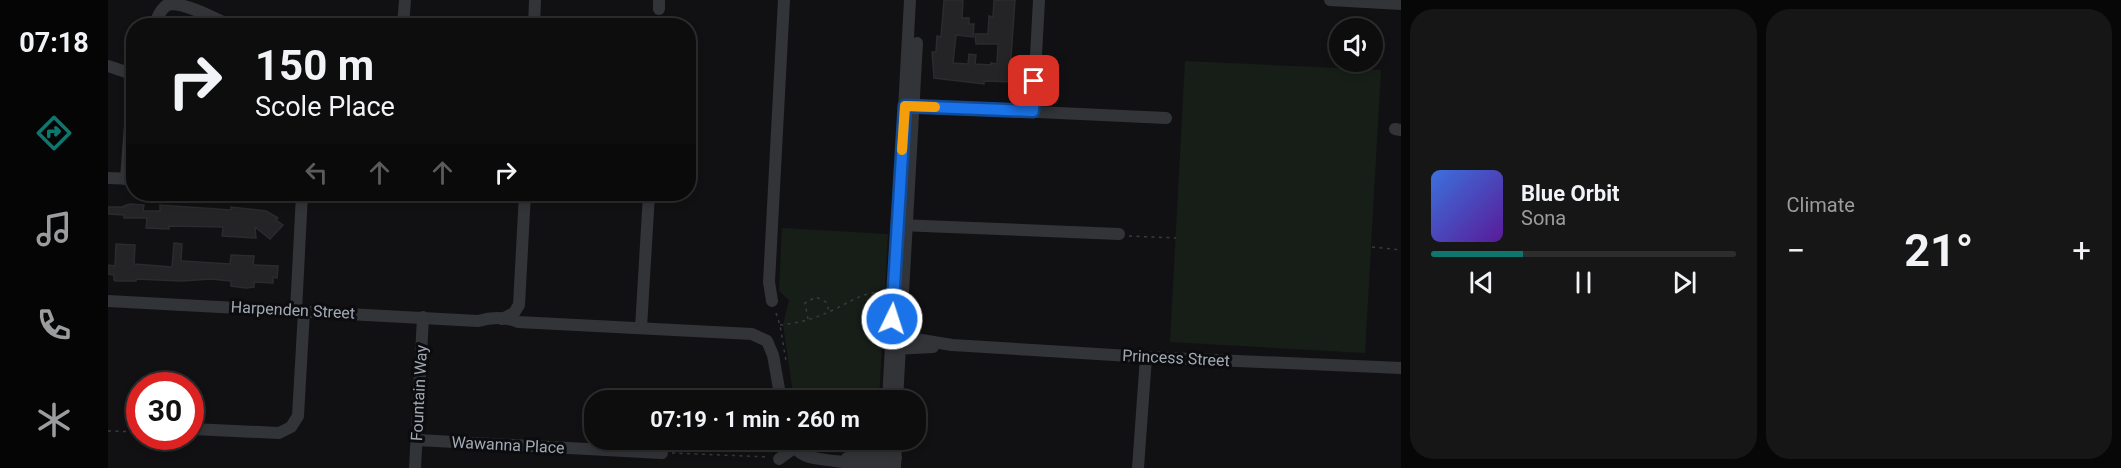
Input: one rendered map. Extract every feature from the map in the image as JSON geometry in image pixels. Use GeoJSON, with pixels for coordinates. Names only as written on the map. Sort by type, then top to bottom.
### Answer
{"type":"FeatureCollection","features":[{"type":"Feature","properties":{"kind":"street"},"geometry":{"type":"LineString","coordinates":[[404,18],[405,0]]}},
{"type":"Feature","properties":{"kind":"street"},"geometry":{"type":"LineString","coordinates":[[534,18],[535,0]]}},
{"type":"Feature","properties":{"kind":"street"},"geometry":{"type":"LineString","coordinates":[[772,301],[769,282],[784,0]]}},
{"type":"Feature","properties":{"kind":"street"},"geometry":{"type":"LineString","coordinates":[[889,390],[903,225],[909,106],[910,0]]}},
{"type":"Feature","properties":{"kind":"street"},"geometry":{"type":"LineString","coordinates":[[909,106],[919,0]]}},
{"type":"Feature","properties":{"kind":"street"},"geometry":{"type":"LineString","coordinates":[[1033,111],[1039,0]]}},
{"type":"Feature","properties":{"kind":"street"},"geometry":{"type":"LineString","coordinates":[[1330,0],[1401,4]]}},
{"type":"Feature","properties":{"kind":"street"},"geometry":{"type":"LineString","coordinates":[[157,18],[166,6],[175,2],[185,4],[214,18]]}},
{"type":"Feature","properties":{"kind":"street"},"geometry":{"type":"LineString","coordinates":[[108,66],[126,70]]}},
{"type":"Feature","properties":{"kind":"street"},"geometry":{"type":"LineString","coordinates":[[909,106],[1166,118]]}},
{"type":"Feature","properties":{"kind":"street"},"geometry":{"type":"LineString","coordinates":[[108,178],[126,179]]}},
{"type":"Feature","properties":{"kind":"street"},"geometry":{"type":"LineString","coordinates":[[204,430],[295,432],[298,416],[302,201]]}},
{"type":"Feature","properties":{"kind":"street"},"geometry":{"type":"LineString","coordinates":[[502,319],[514,313],[519,305],[525,201]]}},
{"type":"Feature","properties":{"kind":"street"},"geometry":{"type":"LineString","coordinates":[[641,328],[649,201]]}},
{"type":"Feature","properties":{"kind":"street"},"geometry":{"type":"LineString","coordinates":[[903,225],[1119,234]]}},
{"type":"Feature","properties":{"kind":"street","name":"Harpenden Street"},"geometry":{"type":"LineString","coordinates":[[108,301],[423,317],[478,321],[486,325],[511,326],[518,322]]}},
{"type":"Feature","properties":{"kind":"street","name":"Fountain Way"},"geometry":{"type":"LineString","coordinates":[[415,468],[423,317]]}},
{"type":"Feature","properties":{"kind":"street","name":"Harpenden Street"},"geometry":{"type":"LineString","coordinates":[[478,321],[487,318],[511,319],[518,322],[752,334],[767,341],[773,355],[779,390]]}},
{"type":"Feature","properties":{"kind":"street","name":"Princess Street"},"geometry":{"type":"LineString","coordinates":[[895,336],[952,345],[1146,357],[1401,368]]}},
{"type":"Feature","properties":{"kind":"street","name":"Princess Street"},"geometry":{"type":"LineString","coordinates":[[894,349],[952,345]]}},
{"type":"Feature","properties":{"kind":"street"},"geometry":{"type":"LineString","coordinates":[[894,349],[896,390]]}},
{"type":"Feature","properties":{"kind":"street"},"geometry":{"type":"LineString","coordinates":[[1138,468],[1146,357]]}},
{"type":"Feature","properties":{"kind":"street","name":"Wawanna Place"},"geometry":{"type":"LineString","coordinates":[[417,440],[662,453]]}},
{"type":"Feature","properties":{"kind":"street"},"geometry":{"type":"LineString","coordinates":[[779,459],[787,450]]}},
{"type":"Feature","properties":{"kind":"street"},"geometry":{"type":"LineString","coordinates":[[799,450],[804,455],[816,459],[878,468]]}},
{"type":"Feature","properties":{"kind":"street"},"geometry":{"type":"LineString","coordinates":[[837,461],[845,458],[891,463]]}},
{"type":"Feature","properties":{"kind":"path"},"geometry":{"type":"LineString","coordinates":[[1119,234],[1176,238]]}},
{"type":"Feature","properties":{"kind":"path"},"geometry":{"type":"LineString","coordinates":[[1372,248],[1401,250]]}},
{"type":"Feature","properties":{"kind":"path"},"geometry":{"type":"LineString","coordinates":[[780,325],[808,320],[866,293],[887,293]]}},
{"type":"Feature","properties":{"kind":"path"},"geometry":{"type":"LineString","coordinates":[[808,320],[805,303],[810,299],[822,298],[829,312]]}},
{"type":"Feature","properties":{"kind":"path"},"geometry":{"type":"LineString","coordinates":[[108,431],[126,432]]}},
{"type":"Feature","properties":{"kind":"path"},"geometry":{"type":"LineString","coordinates":[[662,453],[779,459]]}},
{"type":"Feature","properties":{"kind":"shaded area"},"geometry":{"type":"Polygon","coordinates":[[[1185,61],[1329,68],[1329,72],[1381,72],[1365,353],[1170,342],[1185,61]]]}},
{"type":"Feature","properties":{"kind":"shaded area"},"geometry":{"type":"Polygon","coordinates":[[[782,228],[888,234],[880,390],[793,390],[783,325],[789,300],[779,291],[782,228]]]}},
{"type":"Feature","properties":{"kind":"building"},"geometry":{"type":"Polygon","coordinates":[[[944,0],[963,0],[962,18],[969,18],[969,24],[974,24],[973,37],[956,35],[953,63],[968,64],[969,54],[976,55],[975,64],[991,65],[991,63],[997,64],[998,44],[976,44],[975,34],[988,34],[989,16],[993,17],[994,0],[1015,0],[1011,57],[1014,82],[984,81],[984,84],[934,78],[932,52],[936,52],[937,36],[941,37],[944,0]]]}},
{"type":"Feature","properties":{"kind":"building"},"geometry":{"type":"Polygon","coordinates":[[[130,204],[144,205],[143,211],[160,211],[160,205],[231,210],[231,207],[266,211],[278,218],[276,220],[283,225],[270,239],[255,227],[256,238],[222,236],[223,227],[146,228],[147,218],[124,218],[124,215],[108,214],[108,207],[124,207],[130,204]]]}},
{"type":"Feature","properties":{"kind":"building"},"geometry":{"type":"Polygon","coordinates":[[[174,243],[182,244],[182,261],[230,264],[231,255],[254,256],[253,265],[278,266],[277,278],[273,277],[273,283],[254,282],[254,287],[246,288],[231,286],[231,281],[211,279],[116,281],[114,275],[108,274],[108,265],[115,266],[116,244],[135,245],[134,264],[172,267],[174,243]]]}},
{"type":"Feature","properties":{"kind":"slow traffic"},"geometry":{"type":"LineString","coordinates":[[902,150],[905,106],[935,107]]}},
{"type":"Feature","properties":{"kind":"route"},"geometry":{"type":"LineString","coordinates":[[892,319],[905,106],[1033,111],[1034,81]]}}]}
